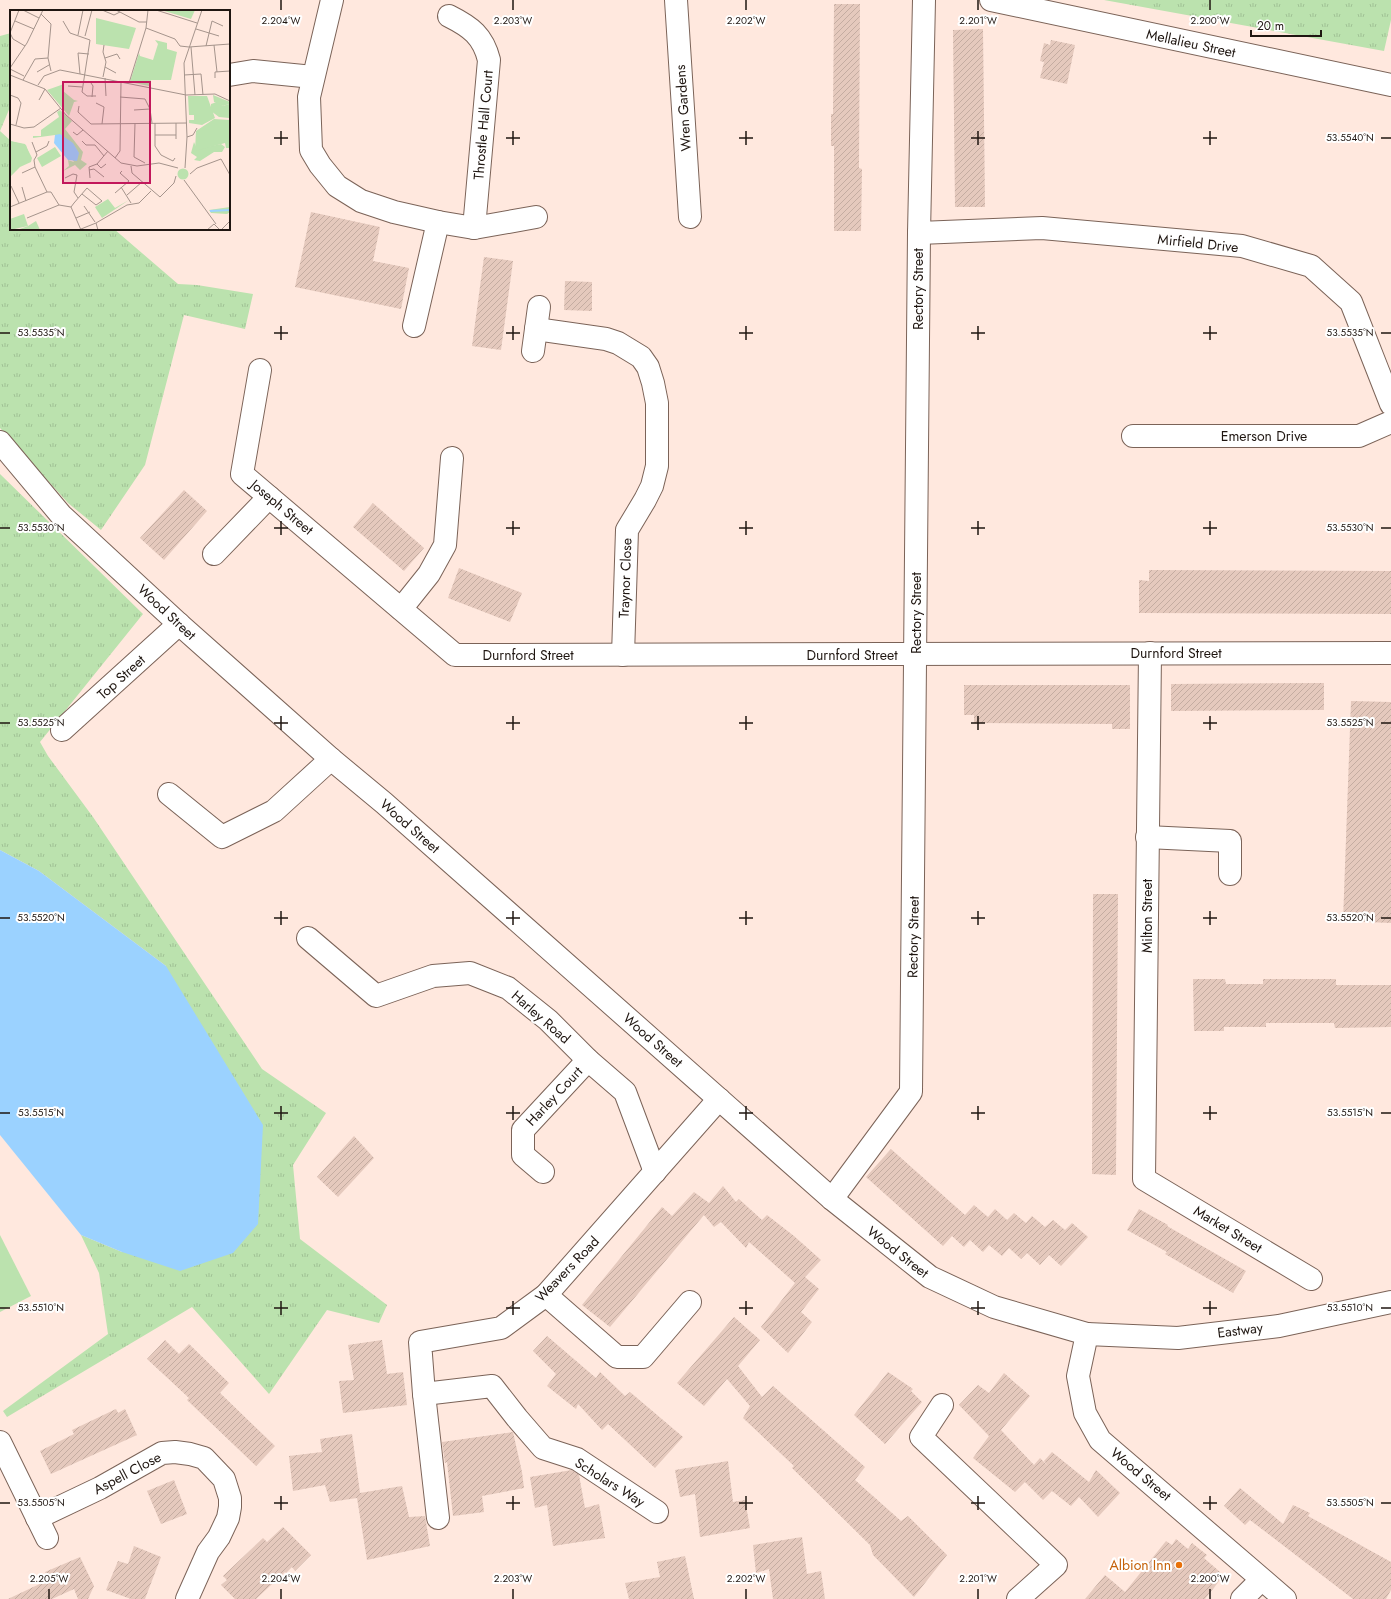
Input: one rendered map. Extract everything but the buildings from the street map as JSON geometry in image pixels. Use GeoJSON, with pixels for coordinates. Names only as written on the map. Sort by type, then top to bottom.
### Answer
{"type":"FeatureCollection","features":[{"type":"Feature","properties":{"kind":"street"},"geometry":{"type":"LineString","coordinates":[[332,0],[309,97],[311,150],[320,165],[337,186],[361,201],[394,212],[474,228],[536,217]]}},
{"type":"Feature","properties":{"kind":"street","name":"Wren Gardens"},"geometry":{"type":"LineString","coordinates":[[676,0],[690,217]]}},
{"type":"Feature","properties":{"kind":"street","name":"Rectory Street"},"geometry":{"type":"LineString","coordinates":[[832,1199],[911,1092],[919,233],[924,0]]}},
{"type":"Feature","properties":{"kind":"street","name":"Mellalieu Street"},"geometry":{"type":"LineString","coordinates":[[991,0],[1054,7],[1391,85]]}},
{"type":"Feature","properties":{"kind":"street","name":"Throstle Hall Court"},"geometry":{"type":"LineString","coordinates":[[449,16],[466,25],[478,36],[484,43],[489,60],[474,228]]}},
{"type":"Feature","properties":{"kind":"street"},"geometry":{"type":"LineString","coordinates":[[230,75],[253,71],[313,77]]}},
{"type":"Feature","properties":{"kind":"street"},"geometry":{"type":"LineString","coordinates":[[414,326],[438,222]]}},
{"type":"Feature","properties":{"kind":"street","name":"Mirfield Drive"},"geometry":{"type":"LineString","coordinates":[[919,233],[1042,228],[1242,246],[1311,266],[1351,302],[1391,404]]}},
{"type":"Feature","properties":{"kind":"street"},"geometry":{"type":"LineString","coordinates":[[533,351],[539,307]]}},
{"type":"Feature","properties":{"kind":"street","name":"Traynor Close"},"geometry":{"type":"LineString","coordinates":[[536,329],[606,339],[618,343],[641,357],[648,367],[653,383],[657,403],[657,466],[648,493],[627,530],[623,655]]}},
{"type":"Feature","properties":{"kind":"street","name":"Joseph Street"},"geometry":{"type":"LineString","coordinates":[[260,370],[242,474],[401,609]]}},
{"type":"Feature","properties":{"kind":"street","name":"Emerson Drive"},"geometry":{"type":"LineString","coordinates":[[1133,436],[1359,436],[1391,422]]}},
{"type":"Feature","properties":{"kind":"street","name":"Wood Street"},"geometry":{"type":"LineString","coordinates":[[0,442],[61,515],[179,624],[832,1199],[930,1277],[994,1307],[1087,1334],[1078,1376],[1085,1413],[1100,1440],[1284,1599]]}},
{"type":"Feature","properties":{"kind":"street"},"geometry":{"type":"LineString","coordinates":[[401,609],[428,574],[445,545],[452,458]]}},
{"type":"Feature","properties":{"kind":"street"},"geometry":{"type":"LineString","coordinates":[[214,554],[269,497]]}},
{"type":"Feature","properties":{"kind":"street","name":"Durnford Street"},"geometry":{"type":"LineString","coordinates":[[401,609],[456,655],[1391,653]]}},
{"type":"Feature","properties":{"kind":"street","name":"Top Street"},"geometry":{"type":"LineString","coordinates":[[62,730],[179,624]]}},
{"type":"Feature","properties":{"kind":"street","name":"Milton Street"},"geometry":{"type":"LineString","coordinates":[[1144,1179],[1150,653]]}},
{"type":"Feature","properties":{"kind":"street"},"geometry":{"type":"LineString","coordinates":[[169,794],[222,837],[274,811],[331,759]]}},
{"type":"Feature","properties":{"kind":"street"},"geometry":{"type":"LineString","coordinates":[[1147,837],[1230,840],[1230,874]]}},
{"type":"Feature","properties":{"kind":"street","name":"Harley Road"},"geometry":{"type":"LineString","coordinates":[[308,938],[376,996],[433,976],[470,973],[508,988],[548,1020],[588,1060],[625,1092],[655,1172]]}},
{"type":"Feature","properties":{"kind":"street","name":"Harley Court"},"geometry":{"type":"LineString","coordinates":[[543,1172],[523,1155],[523,1130],[588,1060]]}},
{"type":"Feature","properties":{"kind":"street","name":"Weavers Road"},"geometry":{"type":"LineString","coordinates":[[438,1518],[424,1394],[420,1342],[501,1328],[546,1295],[719,1099]]}},
{"type":"Feature","properties":{"kind":"street","name":"Market Street"},"geometry":{"type":"LineString","coordinates":[[1144,1179],[1311,1279]]}},
{"type":"Feature","properties":{"kind":"street"},"geometry":{"type":"LineString","coordinates":[[546,1295],[617,1357],[643,1357],[690,1302]]}},
{"type":"Feature","properties":{"kind":"street","name":"Eastway"},"geometry":{"type":"LineString","coordinates":[[1087,1334],[1178,1338],[1280,1326],[1391,1302]]}},
{"type":"Feature","properties":{"kind":"street","name":"Scholars Way"},"geometry":{"type":"LineString","coordinates":[[424,1394],[492,1386],[543,1448],[577,1459],[657,1512]]}},
{"type":"Feature","properties":{"kind":"street"},"geometry":{"type":"LineString","coordinates":[[942,1405],[921,1437],[1056,1565],[1018,1599]]}},
{"type":"Feature","properties":{"kind":"street"},"geometry":{"type":"LineString","coordinates":[[0,1442],[47,1538]]}},
{"type":"Feature","properties":{"kind":"street","name":"Aspell Close"},"geometry":{"type":"LineString","coordinates":[[37,1518],[100,1488],[162,1453],[175,1452],[204,1458],[224,1478],[230,1498],[230,1507],[228,1518],[222,1531],[208,1552],[187,1599]]}},
{"type":"Feature","properties":{"kind":"street"},"geometry":{"type":"LineString","coordinates":[[1242,1599],[1261,1580]]}},
{"type":"Feature","properties":{"kind":"green space"},"geometry":{"type":"Polygon","coordinates":[[[1104,0],[1391,0],[1391,20],[1384,51],[1104,0]]]}},
{"type":"Feature","properties":{"kind":"green space"},"geometry":{"type":"Polygon","coordinates":[[[10,33],[10,107],[0,131],[0,36],[10,33]]]}},
{"type":"Feature","properties":{"kind":"green space"},"geometry":{"type":"Polygon","coordinates":[[[0,131],[10,140],[10,230],[115,230],[178,284],[197,285],[253,294],[245,329],[184,315],[145,465],[101,530],[68,503],[0,428],[0,131]]]}},
{"type":"Feature","properties":{"kind":"green space"},"geometry":{"type":"Polygon","coordinates":[[[0,474],[143,614],[40,742],[48,756],[93,817],[262,1069],[326,1113],[293,1165],[300,1239],[387,1305],[379,1323],[327,1310],[269,1394],[192,1307],[7,1417],[3,1411],[108,1334],[99,1273],[81,1235],[122,1252],[166,966],[39,871],[0,850],[0,474]]]}},
{"type":"Feature","properties":{"kind":"green space"},"geometry":{"type":"Polygon","coordinates":[[[0,1235],[31,1296],[0,1312],[0,1235]]]}},
{"type":"Feature","properties":{"kind":"water"},"geometry":{"type":"Polygon","coordinates":[[[0,850],[39,871],[166,966],[263,1125],[258,1224],[233,1253],[180,1271],[122,1252],[81,1235],[0,1135],[0,850]]]}},
{"type":"Feature","properties":{"kind":"place","name":"Albion Inn"},"geometry":{"type":"Point","coordinates":[1179,1565]}}]}
